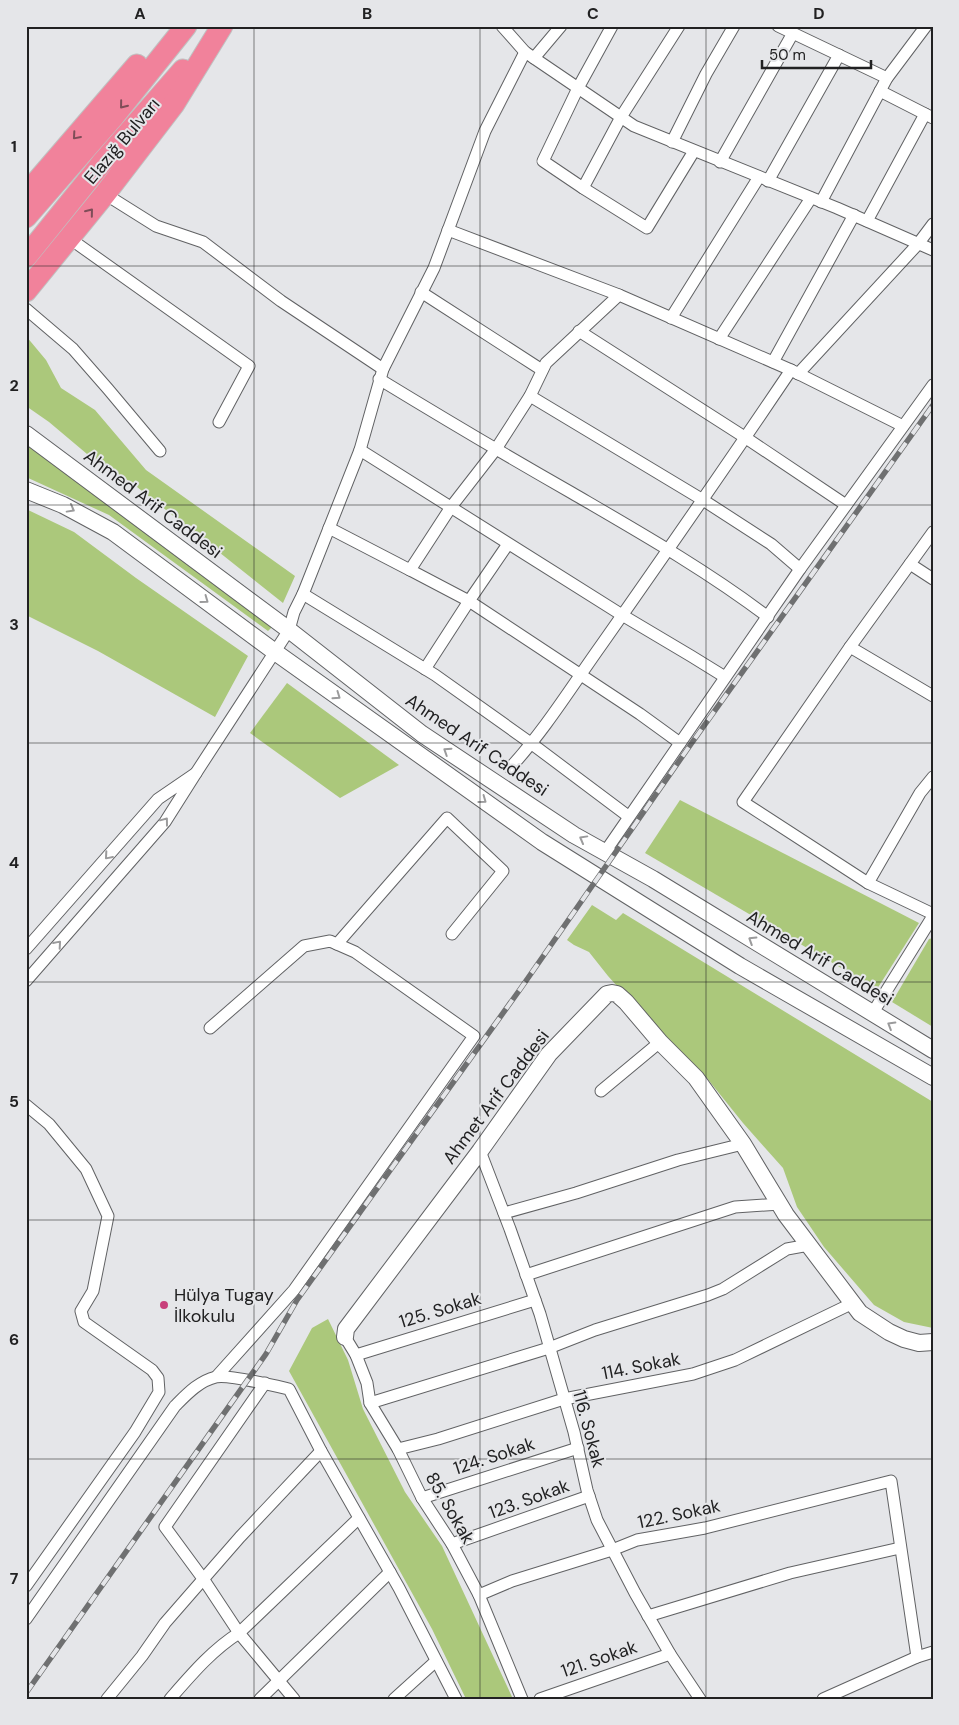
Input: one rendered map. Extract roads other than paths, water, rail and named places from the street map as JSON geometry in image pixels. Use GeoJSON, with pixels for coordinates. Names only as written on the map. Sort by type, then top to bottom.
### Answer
{"type":"FeatureCollection","features":[{"type":"Feature","properties":{"kind":"highway"},"geometry":{"type":"LineString","coordinates":[[26,194],[139,63],[184,26]]}},
{"type":"Feature","properties":{"kind":"highway","name":"Elazığ Bulvarı"},"geometry":{"type":"LineString","coordinates":[[26,217],[114,116],[184,26]]}},
{"type":"Feature","properties":{"kind":"highway"},"geometry":{"type":"LineString","coordinates":[[26,291],[105,194],[174,104],[221,26]]}},
{"type":"Feature","properties":{"kind":"highway","name":"Elazığ Bulvarı"},"geometry":{"type":"LineString","coordinates":[[26,257],[101,164],[221,26]]}},
{"type":"Feature","properties":{"kind":"street"},"geometry":{"type":"LineString","coordinates":[[502,26],[530,55],[634,126],[867,221],[933,250]]}},
{"type":"Feature","properties":{"kind":"street"},"geometry":{"type":"LineString","coordinates":[[26,980],[165,822],[289,630],[294,612],[303,594],[360,450],[381,374],[434,268],[485,131],[530,55],[560,26]]}},
{"type":"Feature","properties":{"kind":"street"},"geometry":{"type":"LineString","coordinates":[[612,26],[578,88],[543,161],[647,228],[694,151]]}},
{"type":"Feature","properties":{"kind":"street"},"geometry":{"type":"LineString","coordinates":[[583,188],[621,118],[679,26]]}},
{"type":"Feature","properties":{"kind":"street"},"geometry":{"type":"LineString","coordinates":[[672,142],[706,74],[734,26]]}},
{"type":"Feature","properties":{"kind":"street"},"geometry":{"type":"LineString","coordinates":[[778,26],[887,78]]}},
{"type":"Feature","properties":{"kind":"street"},"geometry":{"type":"LineString","coordinates":[[719,339],[816,200],[887,78],[926,26]]}},
{"type":"Feature","properties":{"kind":"street"},"geometry":{"type":"LineString","coordinates":[[720,162],[793,33]]}},
{"type":"Feature","properties":{"kind":"street"},"geometry":{"type":"LineString","coordinates":[[671,318],[764,179],[839,55]]}},
{"type":"Feature","properties":{"kind":"street"},"geometry":{"type":"LineString","coordinates":[[867,221],[929,116],[880,91]]}},
{"type":"Feature","properties":{"kind":"street"},"geometry":{"type":"LineString","coordinates":[[105,194],[156,226],[203,242],[381,374],[496,450],[669,550],[736,593],[768,617]]}},
{"type":"Feature","properties":{"kind":"street"},"geometry":{"type":"LineString","coordinates":[[773,362],[854,216]]}},
{"type":"Feature","properties":{"kind":"street"},"geometry":{"type":"LineString","coordinates":[[510,768],[532,744],[746,438],[795,372],[918,244],[933,224]]}},
{"type":"Feature","properties":{"kind":"street"},"geometry":{"type":"LineString","coordinates":[[448,230],[619,295],[795,372],[903,426]]}},
{"type":"Feature","properties":{"kind":"street"},"geometry":{"type":"LineString","coordinates":[[69,238],[249,366],[218,422]]}},
{"type":"Feature","properties":{"kind":"street"},"geometry":{"type":"LineString","coordinates":[[421,292],[542,370]]}},
{"type":"Feature","properties":{"kind":"street"},"geometry":{"type":"LineString","coordinates":[[410,570],[451,507],[496,450],[530,396],[546,362],[619,295]]}},
{"type":"Feature","properties":{"kind":"street"},"geometry":{"type":"LineString","coordinates":[[26,309],[73,350],[108,388],[160,451]]}},
{"type":"Feature","properties":{"kind":"street"},"geometry":{"type":"LineString","coordinates":[[579,331],[746,438],[846,505]]}},
{"type":"Feature","properties":{"kind":"street"},"geometry":{"type":"LineString","coordinates":[[605,852],[800,569],[933,385]]}},
{"type":"Feature","properties":{"kind":"street"},"geometry":{"type":"LineString","coordinates":[[530,396],[703,500],[771,544],[800,569]]}},
{"type":"Feature","properties":{"kind":"street","name":"Ahmed Arif Caddesi"},"geometry":{"type":"LineString","coordinates":[[26,434],[289,630],[422,734],[574,835],[653,879],[933,1050]]}},
{"type":"Feature","properties":{"kind":"street"},"geometry":{"type":"LineString","coordinates":[[360,450],[622,616],[725,677]]}},
{"type":"Feature","properties":{"kind":"street"},"geometry":{"type":"LineString","coordinates":[[26,490],[63,505],[113,532],[275,652],[542,842],[740,966],[933,1077]]}},
{"type":"Feature","properties":{"kind":"street"},"geometry":{"type":"LineString","coordinates":[[329,528],[469,601],[640,714],[680,743]]}},
{"type":"Feature","properties":{"kind":"street"},"geometry":{"type":"LineString","coordinates":[[872,1014],[933,915],[868,883],[743,802],[850,647],[933,532]]}},
{"type":"Feature","properties":{"kind":"street"},"geometry":{"type":"LineString","coordinates":[[425,670],[508,544]]}},
{"type":"Feature","properties":{"kind":"street"},"geometry":{"type":"LineString","coordinates":[[910,564],[933,579]]}},
{"type":"Feature","properties":{"kind":"street"},"geometry":{"type":"LineString","coordinates":[[303,594],[425,670],[532,744],[628,816]]}},
{"type":"Feature","properties":{"kind":"street"},"geometry":{"type":"LineString","coordinates":[[850,647],[933,696]]}},
{"type":"Feature","properties":{"kind":"street"},"geometry":{"type":"LineString","coordinates":[[26,949],[158,799],[196,773]]}},
{"type":"Feature","properties":{"kind":"street"},"geometry":{"type":"LineString","coordinates":[[868,883],[920,792],[933,777]]}},
{"type":"Feature","properties":{"kind":"street"},"geometry":{"type":"LineString","coordinates":[[337,944],[447,818],[503,871],[452,934]]}},
{"type":"Feature","properties":{"kind":"street"},"geometry":{"type":"LineString","coordinates":[[26,1619],[175,1406],[196,1386],[217,1376],[294,1290],[474,1036],[355,952],[330,941],[304,946],[210,1028]]}},
{"type":"Feature","properties":{"kind":"street","name":"Ahmet Arif Caddesi"},"geometry":{"type":"LineString","coordinates":[[345,1337],[346,1329],[480,1151],[549,1054],[606,994],[612,993],[617,994],[626,1002],[660,1042],[696,1078],[743,1144],[786,1215],[860,1313],[889,1332],[904,1339],[919,1343],[933,1342]]}},
{"type":"Feature","properties":{"kind":"street"},"geometry":{"type":"LineString","coordinates":[[601,1091],[660,1042]]}},
{"type":"Feature","properties":{"kind":"street"},"geometry":{"type":"LineString","coordinates":[[26,1106],[49,1124],[86,1169],[108,1216],[93,1291],[81,1311],[84,1322],[152,1370],[158,1378],[159,1392],[136,1432],[26,1586]]}},
{"type":"Feature","properties":{"kind":"street"},"geometry":{"type":"LineString","coordinates":[[504,1213],[576,1193],[678,1160],[743,1144]]}},
{"type":"Feature","properties":{"kind":"street","name":"116. Sokak"},"geometry":{"type":"LineString","coordinates":[[480,1151],[535,1300],[597,1520],[648,1616],[670,1654],[700,1699]]}},
{"type":"Feature","properties":{"kind":"street"},"geometry":{"type":"LineString","coordinates":[[526,1274],[735,1207],[780,1204]]}},
{"type":"Feature","properties":{"kind":"street"},"geometry":{"type":"LineString","coordinates":[[370,1403],[549,1348],[595,1330],[708,1295],[724,1288],[787,1250],[809,1245]]}},
{"type":"Feature","properties":{"kind":"street","name":"125. Sokak"},"geometry":{"type":"LineString","coordinates":[[356,1355],[535,1300]]}},
{"type":"Feature","properties":{"kind":"street","name":"114. Sokak"},"geometry":{"type":"LineString","coordinates":[[398,1449],[438,1439],[564,1399],[701,1371],[735,1360],[853,1303]]}},
{"type":"Feature","properties":{"kind":"street","name":"85. Sokak"},"geometry":{"type":"LineString","coordinates":[[345,1337],[356,1355],[367,1383],[370,1403],[398,1449],[422,1498],[452,1544],[479,1595],[522,1699]]}},
{"type":"Feature","properties":{"kind":"street"},"geometry":{"type":"LineString","coordinates":[[217,1376],[265,1383],[289,1389],[321,1452],[390,1572],[456,1699]]}},
{"type":"Feature","properties":{"kind":"street"},"geometry":{"type":"LineString","coordinates":[[265,1383],[165,1527],[204,1580],[239,1633],[294,1699]]}},
{"type":"Feature","properties":{"kind":"street","name":"124. Sokak"},"geometry":{"type":"LineString","coordinates":[[422,1498],[578,1448]]}},
{"type":"Feature","properties":{"kind":"street"},"geometry":{"type":"LineString","coordinates":[[107,1699],[142,1656],[165,1623],[240,1537],[321,1452]]}},
{"type":"Feature","properties":{"kind":"street","name":"122. Sokak"},"geometry":{"type":"LineString","coordinates":[[479,1595],[512,1581],[612,1550],[637,1540],[705,1528],[891,1481],[900,1548]]}},
{"type":"Feature","properties":{"kind":"street","name":"123. Sokak"},"geometry":{"type":"LineString","coordinates":[[452,1544],[589,1496]]}},
{"type":"Feature","properties":{"kind":"street"},"geometry":{"type":"LineString","coordinates":[[170,1699],[225,1641],[239,1633],[359,1518]]}},
{"type":"Feature","properties":{"kind":"street"},"geometry":{"type":"LineString","coordinates":[[648,1616],[790,1573],[900,1548],[916,1657]]}},
{"type":"Feature","properties":{"kind":"street"},"geometry":{"type":"LineString","coordinates":[[260,1699],[390,1572]]}},
{"type":"Feature","properties":{"kind":"street"},"geometry":{"type":"LineString","coordinates":[[823,1699],[916,1657],[933,1652]]}},
{"type":"Feature","properties":{"kind":"street","name":"121. Sokak"},"geometry":{"type":"LineString","coordinates":[[540,1699],[670,1654]]}},
{"type":"Feature","properties":{"kind":"street"},"geometry":{"type":"LineString","coordinates":[[394,1699],[436,1661]]}},
{"type":"Feature","properties":{"kind":"railway"},"geometry":{"type":"LineString","coordinates":[[26,1693],[266,1354],[297,1300],[521,988],[691,744],[933,405]]}},
{"type":"Feature","properties":{"kind":"place","name":"Hülya Tugay İlkokulu"},"geometry":{"type":"Point","coordinates":[164,1305]}}]}
